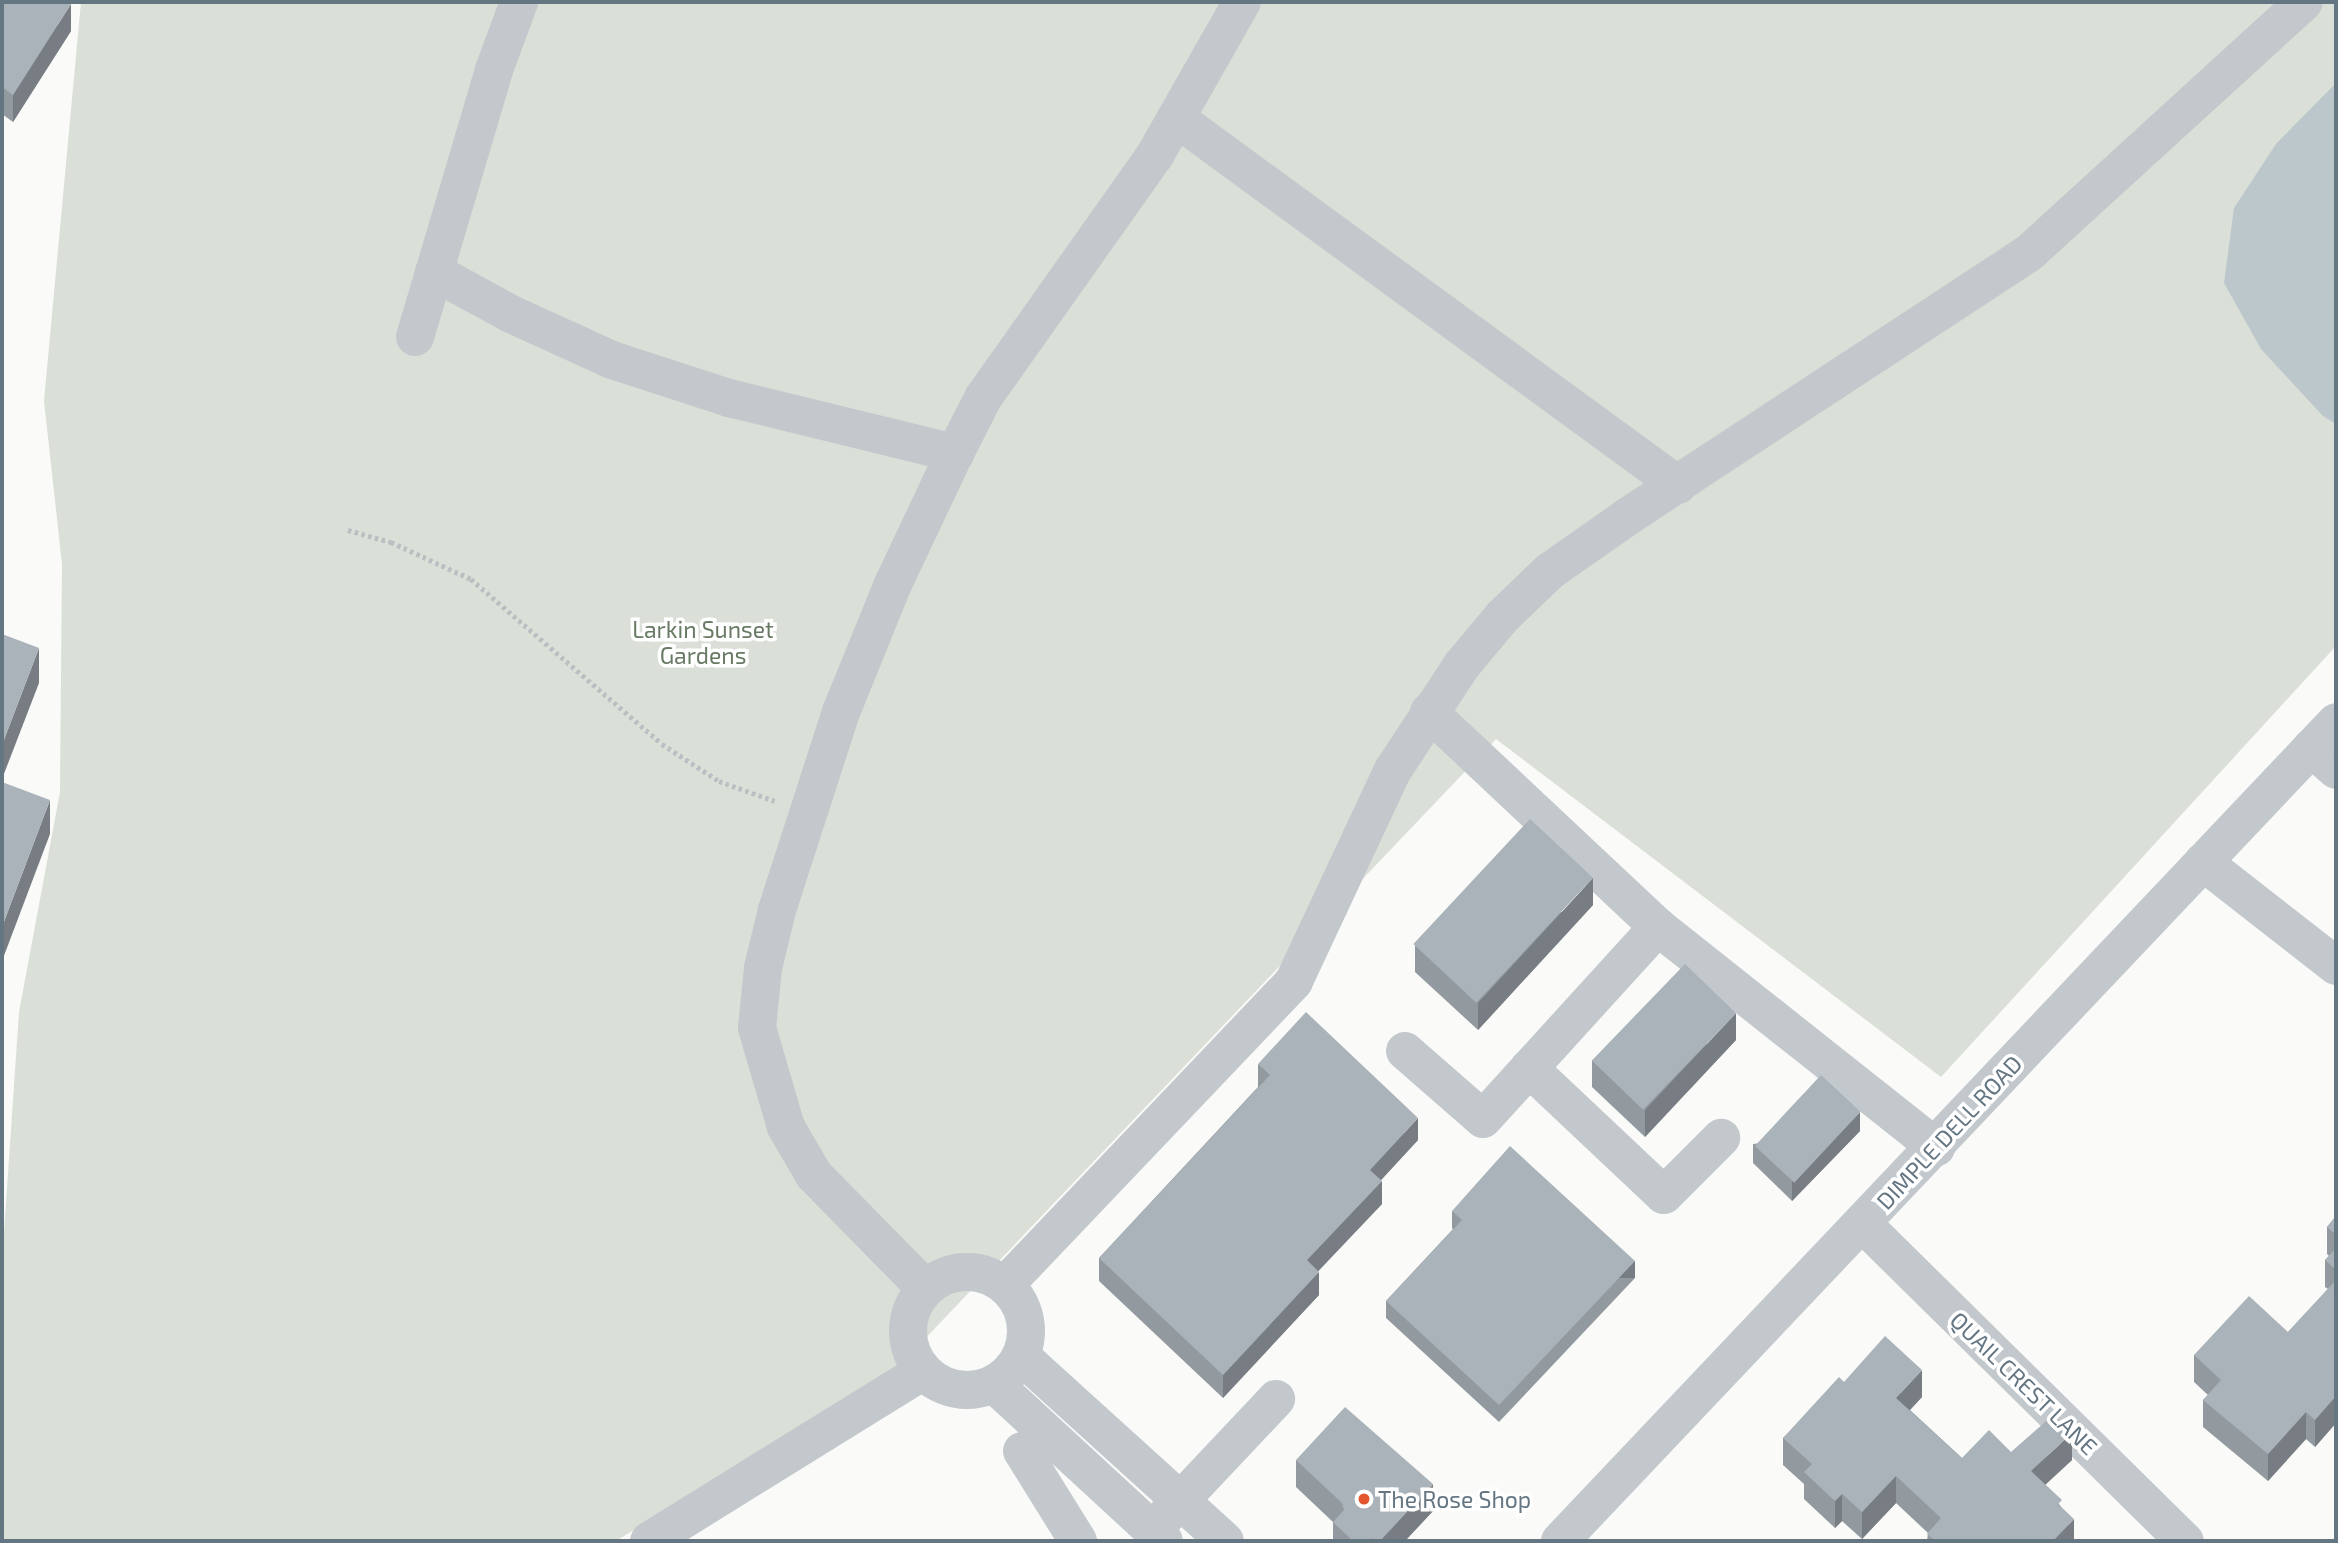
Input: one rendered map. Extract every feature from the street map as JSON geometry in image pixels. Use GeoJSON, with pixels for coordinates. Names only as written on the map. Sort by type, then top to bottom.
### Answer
{"type":"FeatureCollection","features":[{"type":"Feature","properties":{"kind":"street"},"geometry":{"type":"LineString","coordinates":[[415,337],[494,70],[519,2]]}},
{"type":"Feature","properties":{"kind":"street"},"geometry":{"type":"LineString","coordinates":[[925,1288],[814,1175],[786,1127],[768,1077],[758,1028],[763,968],[841,712],[887,597],[955,453],[983,398],[1176,118],[1242,2]]}},
{"type":"Feature","properties":{"kind":"street"},"geometry":{"type":"LineString","coordinates":[[1005,1285],[1294,981],[1393,770],[1429,712],[1503,616],[1550,571],[2029,253],[2304,2]]}},
{"type":"Feature","properties":{"kind":"street"},"geometry":{"type":"LineString","coordinates":[[1176,118],[1678,485]]}},
{"type":"Feature","properties":{"kind":"street"},"geometry":{"type":"LineString","coordinates":[[434,272],[511,314],[612,360],[729,398],[955,453]]}},
{"type":"Feature","properties":{"kind":"street"},"geometry":{"type":"LineString","coordinates":[[1429,712],[1658,927],[1936,1147]]}},
{"type":"Feature","properties":{"kind":"street","name":"DIMPLE DELL ROAD"},"geometry":{"type":"LineString","coordinates":[[1560,1541],[2203,862],[2328,747]]}},
{"type":"Feature","properties":{"kind":"street"},"geometry":{"type":"LineString","coordinates":[[2203,862],[2336,966]]}},
{"type":"Feature","properties":{"kind":"street"},"geometry":{"type":"LineString","coordinates":[[1405,1051],[1483,1119],[1658,927]]}},
{"type":"Feature","properties":{"kind":"street"},"geometry":{"type":"LineString","coordinates":[[1529,1068],[1664,1195],[1721,1138]]}},
{"type":"Feature","properties":{"kind":"street","name":"QUAIL CREST LANE"},"geometry":{"type":"LineString","coordinates":[[1863,1224],[2185,1541]]}},
{"type":"Feature","properties":{"kind":"street"},"geometry":{"type":"LineString","coordinates":[[969,1272],[1005,1285],[1025,1317],[1021,1356],[995,1384],[956,1390],[923,1371],[908,1334],[915,1300],[925,1288],[950,1275],[969,1272]]}},
{"type":"Feature","properties":{"kind":"street"},"geometry":{"type":"LineString","coordinates":[[1021,1356],[1225,1541]]}},
{"type":"Feature","properties":{"kind":"street"},"geometry":{"type":"LineString","coordinates":[[649,1541],[923,1371]]}},
{"type":"Feature","properties":{"kind":"street"},"geometry":{"type":"LineString","coordinates":[[995,1384],[1035,1443],[1078,1541]]}},
{"type":"Feature","properties":{"kind":"street"},"geometry":{"type":"LineString","coordinates":[[1035,1443],[1158,1536],[1180,1500],[1276,1399]]}},
{"type":"Feature","properties":{"kind":"street"},"geometry":{"type":"LineString","coordinates":[[1035,1443],[1077,1406]]}},
{"type":"Feature","properties":{"kind":"path"},"geometry":{"type":"LineString","coordinates":[[348,530],[391,542],[471,579],[662,744],[719,781],[810,809]]}},
{"type":"Feature","properties":{"kind":"green space","name":"Larkin Sunset Gardens"},"geometry":{"type":"Polygon","coordinates":[[[81,2],[2336,2],[2336,646],[1941,1077],[1496,739],[899,1366],[616,1541],[2,1541],[2,1262],[19,1012],[60,792],[62,564],[44,401],[81,2]]]}},
{"type":"Feature","properties":{"kind":"shaded area"},"geometry":{"type":"Polygon","coordinates":[[[2336,83],[2336,424],[2323,416],[2261,349],[2224,283],[2234,208],[2276,144],[2336,83]]]}},
{"type":"Feature","properties":{"kind":"building"},"geometry":{"type":"Polygon","coordinates":[[[2,2],[71,4],[13,95],[2,87],[2,2]]]}},
{"type":"Feature","properties":{"kind":"building"},"geometry":{"type":"Polygon","coordinates":[[[2,634],[39,648],[2,745],[2,634]]]}},
{"type":"Feature","properties":{"kind":"building"},"geometry":{"type":"Polygon","coordinates":[[[2,782],[50,800],[2,927],[2,782]]]}},
{"type":"Feature","properties":{"kind":"building"},"geometry":{"type":"Polygon","coordinates":[[[1530,819],[1593,878],[1476,1003],[1413,944],[1530,819]]]}},
{"type":"Feature","properties":{"kind":"building"},"geometry":{"type":"Polygon","coordinates":[[[1685,964],[1736,1013],[1643,1110],[1592,1060],[1685,964]]]}},
{"type":"Feature","properties":{"kind":"building"},"geometry":{"type":"Polygon","coordinates":[[[1306,1012],[1418,1118],[1370,1170],[1382,1181],[1307,1260],[1319,1272],[1223,1375],[1099,1258],[1270,1075],[1258,1064],[1306,1012]]]}},
{"type":"Feature","properties":{"kind":"building"},"geometry":{"type":"Polygon","coordinates":[[[1821,1075],[1860,1112],[1794,1183],[1755,1146],[1821,1075]]]}},
{"type":"Feature","properties":{"kind":"building"},"geometry":{"type":"Polygon","coordinates":[[[1510,1146],[1635,1261],[1499,1405],[1386,1301],[1462,1220],[1452,1211],[1510,1146]]]}},
{"type":"Feature","properties":{"kind":"building"},"geometry":{"type":"Polygon","coordinates":[[[2336,1216],[2336,1235],[2327,1227],[2336,1216]]]}},
{"type":"Feature","properties":{"kind":"building"},"geometry":{"type":"Polygon","coordinates":[[[2336,1248],[2336,1270],[2325,1260],[2336,1248]]]}},
{"type":"Feature","properties":{"kind":"building"},"geometry":{"type":"Polygon","coordinates":[[[2336,1280],[2336,1396],[2315,1420],[2306,1412],[2268,1454],[2203,1400],[2221,1380],[2194,1355],[2249,1296],[2288,1332],[2336,1280]]]}},
{"type":"Feature","properties":{"kind":"building"},"geometry":{"type":"Polygon","coordinates":[[[1885,1336],[1922,1370],[1896,1398],[1962,1458],[1989,1430],[2011,1452],[2053,1415],[2072,1433],[2031,1471],[2062,1500],[2058,1504],[2074,1519],[2053,1541],[1935,1541],[1927,1534],[1941,1518],[1896,1476],[1862,1512],[1842,1494],[1835,1501],[1804,1472],[1812,1464],[1783,1438],[1839,1377],[1844,1382],[1885,1336]]]}},
{"type":"Feature","properties":{"kind":"building","name":"The Rose Shop"},"geometry":{"type":"Polygon","coordinates":[[[1345,1407],[1433,1484],[1380,1541],[1373,1538],[1369,1541],[1353,1541],[1333,1522],[1344,1510],[1342,1503],[1296,1460],[1345,1407]]]}},
{"type":"Feature","properties":{"kind":"place","name":"The Rose Shop"},"geometry":{"type":"Point","coordinates":[1364,1499]}}]}
